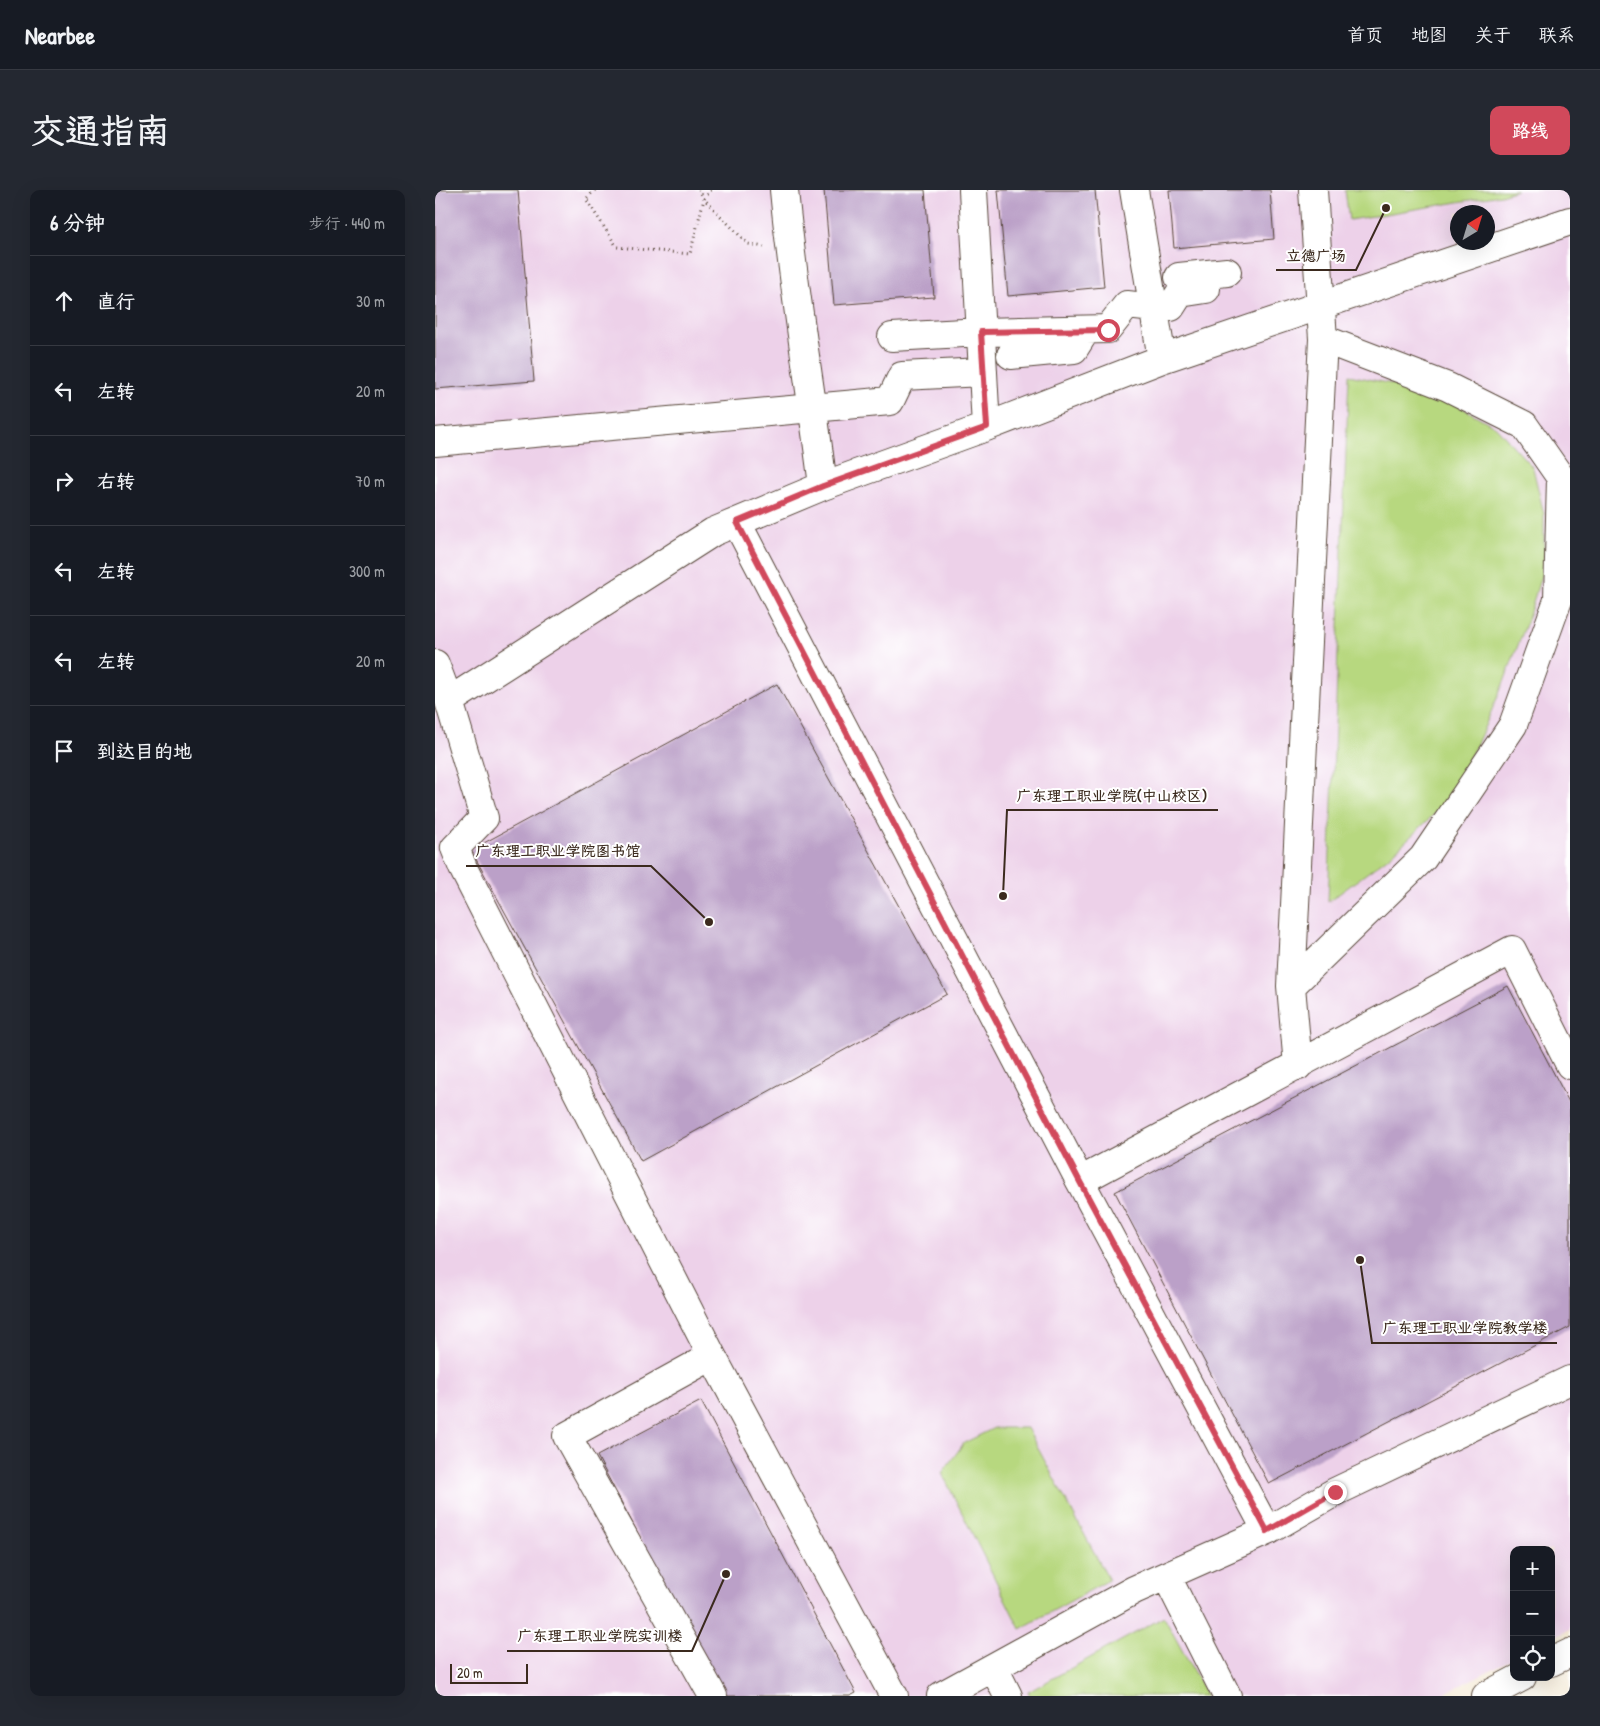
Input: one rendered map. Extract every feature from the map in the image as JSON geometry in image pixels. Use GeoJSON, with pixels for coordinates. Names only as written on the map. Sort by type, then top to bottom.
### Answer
{"type":"FeatureCollection","features":[{"type":"Feature","properties":{"kind":"street"},"geometry":{"type":"LineString","coordinates":[[784,190],[789,253],[814,409],[823,486]]}},
{"type":"Feature","properties":{"kind":"street"},"geometry":{"type":"LineString","coordinates":[[973,190],[987,427]]}},
{"type":"Feature","properties":{"kind":"street"},"geometry":{"type":"LineString","coordinates":[[1134,190],[1162,359]]}},
{"type":"Feature","properties":{"kind":"street"},"geometry":{"type":"LineString","coordinates":[[1298,1066],[1291,986],[1323,339],[1319,306],[1313,190]]}},
{"type":"Feature","properties":{"kind":"street"},"geometry":{"type":"LineString","coordinates":[[449,701],[713,532],[823,486],[987,427],[1162,359],[1570,221]]}},
{"type":"Feature","properties":{"kind":"street"},"geometry":{"type":"LineString","coordinates":[[1149,281],[1227,272]]}},
{"type":"Feature","properties":{"kind":"street"},"geometry":{"type":"LineString","coordinates":[[892,337],[981,332],[1108,330],[1127,305],[1154,308],[1171,307],[1180,293],[1207,289]]}},
{"type":"Feature","properties":{"kind":"street"},"geometry":{"type":"LineString","coordinates":[[1011,355],[1074,349],[1087,330]]}},
{"type":"Feature","properties":{"kind":"street"},"geometry":{"type":"LineString","coordinates":[[1291,986],[1423,858],[1513,725],[1558,600],[1561,478],[1524,425],[1448,387],[1323,339]]}},
{"type":"Feature","properties":{"kind":"street"},"geometry":{"type":"LineString","coordinates":[[435,442],[891,401],[902,376],[983,372]]}},
{"type":"Feature","properties":{"kind":"street"},"geometry":{"type":"LineString","coordinates":[[737,522],[1080,1182],[1267,1531]]}},
{"type":"Feature","properties":{"kind":"street"},"geometry":{"type":"LineString","coordinates":[[435,664],[449,701],[484,818],[455,848],[463,868],[712,1356],[894,1696]]}},
{"type":"Feature","properties":{"kind":"street"},"geometry":{"type":"LineString","coordinates":[[1080,1182],[1512,950],[1570,1065]]}},
{"type":"Feature","properties":{"kind":"street"},"geometry":{"type":"LineString","coordinates":[[712,1356],[567,1436],[713,1696]]}},
{"type":"Feature","properties":{"kind":"street"},"geometry":{"type":"LineString","coordinates":[[941,1696],[1135,1590],[1267,1531],[1335,1492],[1570,1380]]}},
{"type":"Feature","properties":{"kind":"street"},"geometry":{"type":"LineString","coordinates":[[1167,1577],[1227,1696]]}},
{"type":"Feature","properties":{"kind":"street"},"geometry":{"type":"LineString","coordinates":[[1555,1660],[1570,1653]]}},
{"type":"Feature","properties":{"kind":"street"},"geometry":{"type":"LineString","coordinates":[[994,1668],[1008,1696]]}},
{"type":"Feature","properties":{"kind":"street"},"geometry":{"type":"LineString","coordinates":[[1486,1696],[1514,1681]]}},
{"type":"Feature","properties":{"kind":"path"},"geometry":{"type":"LineString","coordinates":[[595,190],[586,199],[617,247],[690,254],[704,199],[711,190]]}},
{"type":"Feature","properties":{"kind":"path"},"geometry":{"type":"LineString","coordinates":[[699,190],[704,199],[748,244],[789,253]]}},
{"type":"Feature","properties":{"kind":"shaded area"},"geometry":{"type":"Polygon","coordinates":[[[435,190],[1570,190],[1570,1629],[1555,1636],[1555,1546],[1510,1546],[1510,1660],[1439,1696],[435,1696],[435,190]]]}},
{"type":"Feature","properties":{"kind":"green space"},"geometry":{"type":"Polygon","coordinates":[[[1345,190],[1517,190],[1501,195],[1349,220],[1345,190]]]}},
{"type":"Feature","properties":{"kind":"green space"},"geometry":{"type":"Polygon","coordinates":[[[1349,375],[1436,393],[1496,427],[1533,468],[1544,514],[1544,566],[1528,619],[1504,682],[1478,742],[1441,808],[1390,856],[1328,902],[1349,375]]]}},
{"type":"Feature","properties":{"kind":"green space"},"geometry":{"type":"Polygon","coordinates":[[[994,1428],[1027,1428],[1109,1580],[1020,1629],[942,1473],[964,1443],[994,1428]]]}},
{"type":"Feature","properties":{"kind":"green space"},"geometry":{"type":"Polygon","coordinates":[[[1164,1617],[1207,1696],[1030,1696],[1028,1692],[1164,1617]]]}},
{"type":"Feature","properties":{"kind":"building"},"geometry":{"type":"Polygon","coordinates":[[[435,190],[518,190],[534,381],[435,389],[435,190]]]}},
{"type":"Feature","properties":{"kind":"building"},"geometry":{"type":"Polygon","coordinates":[[[824,190],[925,190],[934,297],[834,305],[824,190]]]}},
{"type":"Feature","properties":{"kind":"building"},"geometry":{"type":"Polygon","coordinates":[[[998,190],[1095,190],[1104,287],[1008,296],[998,190]]]}},
{"type":"Feature","properties":{"kind":"building"},"geometry":{"type":"Polygon","coordinates":[[[1169,190],[1270,190],[1274,239],[1174,248],[1169,190]]]}},
{"type":"Feature","properties":{"kind":"building"},"geometry":{"type":"Polygon","coordinates":[[[777,684],[947,994],[641,1161],[471,850],[777,684]]]}},
{"type":"Feature","properties":{"kind":"building"},"geometry":{"type":"Polygon","coordinates":[[[1508,986],[1570,1104],[1570,1327],[1269,1484],[1115,1192],[1508,986]]]}},
{"type":"Feature","properties":{"kind":"building"},"geometry":{"type":"Polygon","coordinates":[[[701,1401],[856,1693],[850,1696],[724,1696],[597,1456],[701,1401]]]}},
{"type":"Feature","properties":{"kind":"place","name":"立德广场"},"geometry":{"type":"Point","coordinates":[1386,208]}},
{"type":"Feature","properties":{"kind":"place","name":"广东理工职业学院(中山校区)"},"geometry":{"type":"Point","coordinates":[1003,896]}},
{"type":"Feature","properties":{"kind":"place","name":"广东理工职业学院图书馆"},"geometry":{"type":"Point","coordinates":[709,922]}},
{"type":"Feature","properties":{"kind":"place","name":"广东理工职业学院教学楼"},"geometry":{"type":"Point","coordinates":[1360,1260]}},
{"type":"Feature","properties":{"kind":"place","name":"广东理工职业学院实训楼"},"geometry":{"type":"Point","coordinates":[726,1574]}},
{"type":"Feature","properties":{"kind":"route"},"geometry":{"type":"LineString","coordinates":[[1108,330],[981,332],[987,427],[823,486],[737,522],[1080,1182],[1267,1531],[1335,1492]]}}]}
